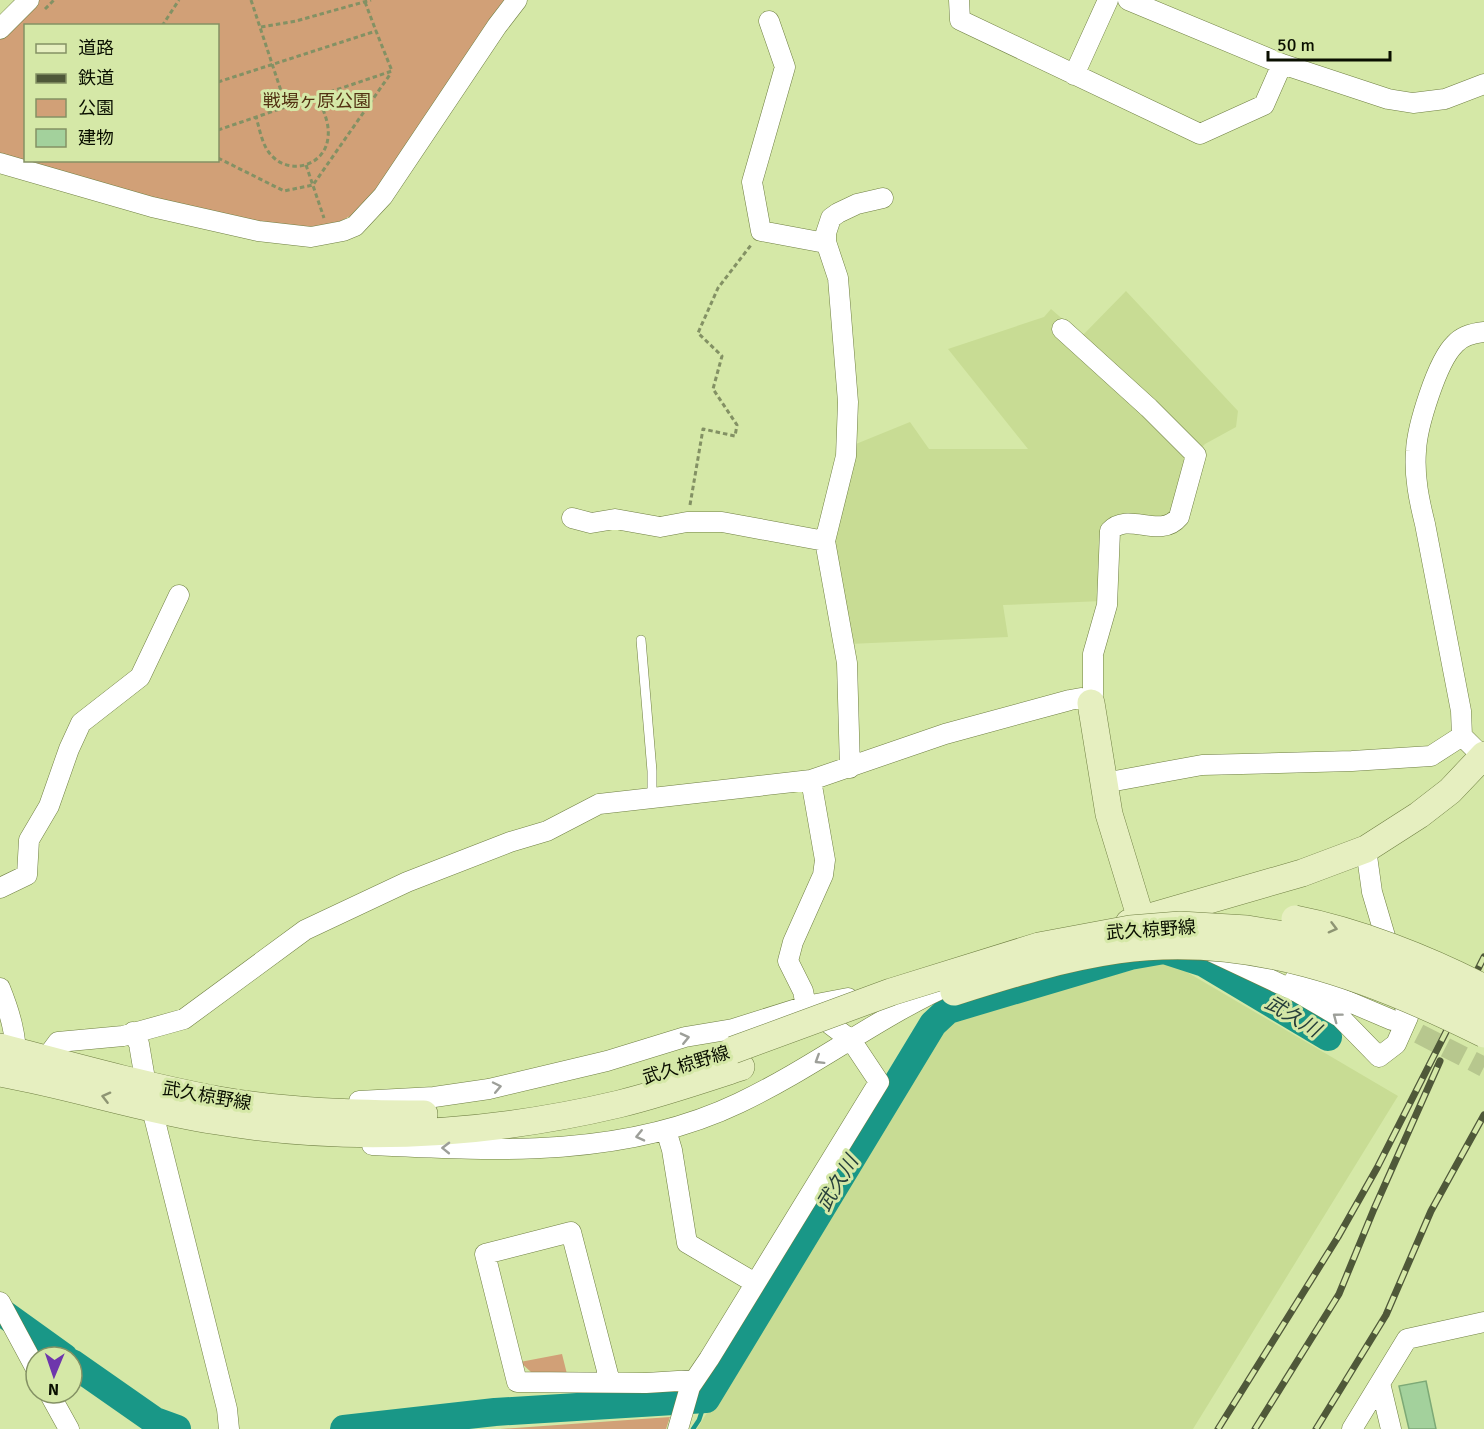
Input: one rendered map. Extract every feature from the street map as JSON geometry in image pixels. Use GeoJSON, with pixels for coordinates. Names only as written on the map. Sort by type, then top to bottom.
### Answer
{"type":"FeatureCollection","features":[{"type":"Feature","properties":{"kind":"main road"},"geometry":{"type":"LineString","coordinates":[[1091,703],[1112,830],[1141,919]]}},
{"type":"Feature","properties":{"kind":"main road"},"geometry":{"type":"LineString","coordinates":[[999,963],[1302,873],[1366,849],[1419,815],[1450,791],[1483,756]]}},
{"type":"Feature","properties":{"kind":"main road"},"geometry":{"type":"LineString","coordinates":[[894,1000],[983,955],[1079,924],[1143,911],[1194,908],[1265,913],[1343,931],[1430,963],[1484,988]]}},
{"type":"Feature","properties":{"kind":"main road","name":"武久椋野線"},"geometry":{"type":"LineString","coordinates":[[18,1064],[149,1097],[217,1121],[270,1128],[375,1133],[435,1131],[522,1123],[633,1100],[894,1000],[1043,956],[1131,940],[1181,934],[1246,939],[1360,959],[1415,979],[1484,1010]]}},
{"type":"Feature","properties":{"kind":"main road"},"geometry":{"type":"LineString","coordinates":[[894,1000],[1083,956],[1155,947],[1224,948],[1290,959],[1366,981],[1484,1034]]}},
{"type":"Feature","properties":{"kind":"street"},"geometry":{"type":"LineString","coordinates":[[0,29],[29,0]]}},
{"type":"Feature","properties":{"kind":"street"},"geometry":{"type":"LineString","coordinates":[[0,164],[195,218],[274,234],[311,237],[355,226],[383,196],[497,26],[517,0]]}},
{"type":"Feature","properties":{"kind":"street"},"geometry":{"type":"LineString","coordinates":[[958,0],[960,20],[1200,134],[1264,105],[1282,64]]}},
{"type":"Feature","properties":{"kind":"street"},"geometry":{"type":"LineString","coordinates":[[1074,75],[1108,0]]}},
{"type":"Feature","properties":{"kind":"street"},"geometry":{"type":"LineString","coordinates":[[1128,0],[1282,64],[1388,99],[1413,103],[1445,99],[1484,84]]}},
{"type":"Feature","properties":{"kind":"street"},"geometry":{"type":"LineString","coordinates":[[769,21],[785,67],[752,182],[761,231],[826,242]]}},
{"type":"Feature","properties":{"kind":"street"},"geometry":{"type":"LineString","coordinates":[[850,768],[847,663],[825,541],[846,456],[848,402],[838,278],[826,242],[826,233],[831,218],[857,204],[883,198]]}},
{"type":"Feature","properties":{"kind":"street"},"geometry":{"type":"LineString","coordinates":[[0,988],[12,1018],[18,1064],[58,1042],[123,1036],[184,1019],[306,930],[372,897],[500,846],[547,831],[599,804],[811,780],[945,734],[1070,700],[1081,698],[1091,703],[1093,654],[1107,605],[1110,531],[1116,525],[1124,523],[1156,527],[1169,525],[1175,521],[1179,517],[1196,455],[1149,408],[1062,329]]}},
{"type":"Feature","properties":{"kind":"street"},"geometry":{"type":"LineString","coordinates":[[1483,756],[1462,736],[1461,711],[1418,495],[1416,450],[1422,418],[1446,356],[1454,344],[1463,338],[1484,332]]}},
{"type":"Feature","properties":{"kind":"street"},"geometry":{"type":"LineString","coordinates":[[572,518],[591,523],[615,519],[660,527],[709,521],[740,524],[825,541]]}},
{"type":"Feature","properties":{"kind":"street"},"geometry":{"type":"LineString","coordinates":[[0,888],[27,874],[29,840],[50,806],[81,723],[140,677],[179,595]]}},
{"type":"Feature","properties":{"kind":"street"},"geometry":{"type":"LineString","coordinates":[[1104,783],[1202,765],[1352,761],[1431,756],[1462,736]]}},
{"type":"Feature","properties":{"kind":"street"},"geometry":{"type":"LineString","coordinates":[[680,1422],[692,1384],[879,1082],[851,1040],[806,1006],[803,991],[788,961],[793,942],[822,875],[825,860],[811,780]]}},
{"type":"Feature","properties":{"kind":"street"},"geometry":{"type":"LineString","coordinates":[[1141,919],[1299,993],[1340,1017],[1379,1058],[1396,1044],[1408,1017],[1372,892],[1366,849]]}},
{"type":"Feature","properties":{"kind":"street"},"geometry":{"type":"LineString","coordinates":[[1141,919],[1205,940],[1392,1020]]}},
{"type":"Feature","properties":{"kind":"street"},"geometry":{"type":"LineString","coordinates":[[149,1097],[350,1101],[434,1096],[489,1089],[548,1077],[685,1038],[733,1029],[806,1006],[942,980],[999,963]]}},
{"type":"Feature","properties":{"kind":"street"},"geometry":{"type":"LineString","coordinates":[[149,1097],[191,1123],[270,1137],[430,1148],[486,1149],[568,1148],[638,1137],[703,1118],[737,1104],[806,1068],[946,986],[999,963]]}},
{"type":"Feature","properties":{"kind":"street"},"geometry":{"type":"LineString","coordinates":[[133,1032],[139,1044],[149,1097],[227,1409],[229,1426]]}},
{"type":"Feature","properties":{"kind":"street"},"geometry":{"type":"LineString","coordinates":[[666,1130],[672,1150],[687,1243],[755,1283]]}},
{"type":"Feature","properties":{"kind":"street"},"geometry":{"type":"LineString","coordinates":[[610,1382],[571,1232],[485,1254],[517,1382],[692,1384]]}},
{"type":"Feature","properties":{"kind":"street"},"geometry":{"type":"LineString","coordinates":[[0,1302],[24,1347]]}},
{"type":"Feature","properties":{"kind":"street"},"geometry":{"type":"LineString","coordinates":[[1352,1429],[1407,1339],[1484,1322]]}},
{"type":"Feature","properties":{"kind":"street"},"geometry":{"type":"LineString","coordinates":[[1380,1383],[1391,1429]]}},
{"type":"Feature","properties":{"kind":"street"},"geometry":{"type":"LineString","coordinates":[[56,1405],[69,1429]]}},
{"type":"Feature","properties":{"kind":"lane"},"geometry":{"type":"LineString","coordinates":[[641,640],[652,771],[652,797]]}},
{"type":"Feature","properties":{"kind":"path"},"geometry":{"type":"LineString","coordinates":[[163,24],[179,0]]}},
{"type":"Feature","properties":{"kind":"path"},"geometry":{"type":"LineString","coordinates":[[251,0],[286,106]]}},
{"type":"Feature","properties":{"kind":"path"},"geometry":{"type":"LineString","coordinates":[[261,27],[296,21],[368,1],[376,31],[392,71]]}},
{"type":"Feature","properties":{"kind":"path"},"geometry":{"type":"LineString","coordinates":[[219,82],[376,31]]}},
{"type":"Feature","properties":{"kind":"path"},"geometry":{"type":"LineString","coordinates":[[219,130],[392,71]]}},
{"type":"Feature","properties":{"kind":"path"},"geometry":{"type":"LineString","coordinates":[[219,158],[284,191],[313,185],[392,71]]}},
{"type":"Feature","properties":{"kind":"path"},"geometry":{"type":"LineString","coordinates":[[256,117],[266,148],[277,160],[287,165],[299,167],[306,165],[319,157],[328,141],[328,125],[318,96]]}},
{"type":"Feature","properties":{"kind":"path"},"geometry":{"type":"LineString","coordinates":[[306,165],[329,234]]}},
{"type":"Feature","properties":{"kind":"path"},"geometry":{"type":"LineString","coordinates":[[687,522],[703,429],[735,436],[737,424],[713,389],[722,356],[698,333],[718,288],[761,231]]}},
{"type":"Feature","properties":{"kind":"shaded area"},"geometry":{"type":"Polygon","coordinates":[[[1126,291],[1238,411],[1236,427],[1205,444],[1191,458],[1172,519],[1114,517],[1103,601],[1003,605],[1008,637],[849,644],[831,551],[851,446],[910,422],[929,449],[1028,449],[948,349],[1044,317],[1051,309],[1082,336],[1126,291]]]}},
{"type":"Feature","properties":{"kind":"shaded area"},"geometry":{"type":"Polygon","coordinates":[[[1168,961],[1398,1096],[1193,1429],[697,1429],[943,1027],[954,1016],[1168,961]]]}},
{"type":"Feature","properties":{"kind":"green space","name":"戦場ヶ原公園"},"geometry":{"type":"Polygon","coordinates":[[[36,0],[505,0],[381,187],[354,214],[337,223],[316,229],[249,222],[0,158],[0,35],[36,0]]]}},
{"type":"Feature","properties":{"kind":"green space"},"geometry":{"type":"Polygon","coordinates":[[[562,1354],[567,1374],[531,1372],[520,1362],[562,1354]]]}},
{"type":"Feature","properties":{"kind":"green space"},"geometry":{"type":"Polygon","coordinates":[[[670,1417],[666,1429],[500,1429],[670,1417]]]}},
{"type":"Feature","properties":{"kind":"building"},"geometry":{"type":"Polygon","coordinates":[[[1426,1381],[1436,1429],[1409,1429],[1399,1386],[1426,1381]]]}},
{"type":"Feature","properties":{"kind":"waterway","name":"武久川"},"geometry":{"type":"LineString","coordinates":[[344,1429],[495,1412],[706,1399],[933,1024],[948,1010],[1130,956],[1164,950],[1204,963],[1328,1037]]}},
{"type":"Feature","properties":{"kind":"waterway","name":"武久川"},"geometry":{"type":"LineString","coordinates":[[0,1311],[47,1345]]}},
{"type":"Feature","properties":{"kind":"waterway","name":"武久川"},"geometry":{"type":"LineString","coordinates":[[84,1371],[155,1421],[177,1429]]}},
{"type":"Feature","properties":{"kind":"waterway"},"geometry":{"type":"LineString","coordinates":[[693,1429],[699,1420],[706,1399]]}},
{"type":"Feature","properties":{"kind":"tunnel"},"geometry":{"type":"LineString","coordinates":[[1392,1020],[1484,1067]]}},
{"type":"Feature","properties":{"kind":"railway"},"geometry":{"type":"LineString","coordinates":[[1218,1429],[1338,1237],[1377,1168],[1484,957]]}},
{"type":"Feature","properties":{"kind":"railway"},"geometry":{"type":"LineString","coordinates":[[1255,1429],[1339,1294],[1440,1061]]}},
{"type":"Feature","properties":{"kind":"railway"},"geometry":{"type":"LineString","coordinates":[[1316,1429],[1386,1315],[1431,1211],[1484,1115]]}}]}
